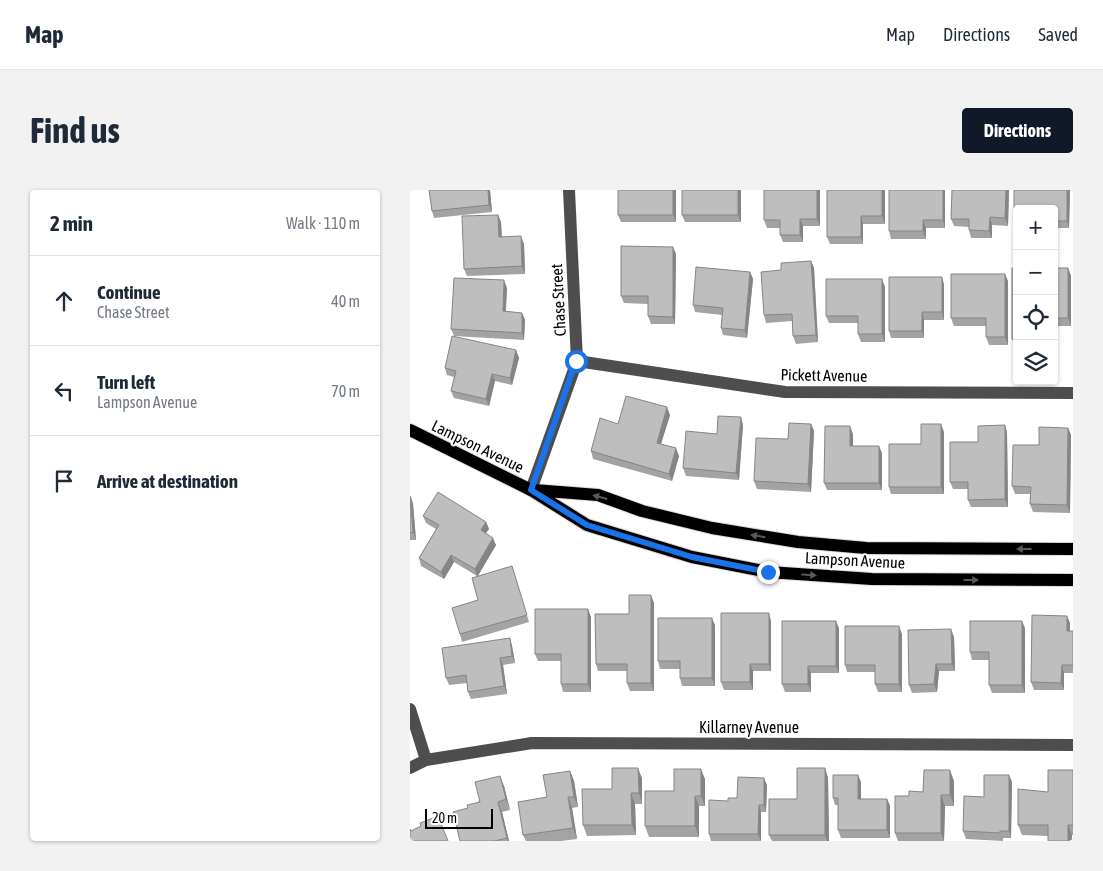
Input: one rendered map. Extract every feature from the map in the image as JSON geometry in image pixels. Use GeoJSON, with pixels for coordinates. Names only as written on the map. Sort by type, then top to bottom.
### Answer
{"type":"FeatureCollection","features":[{"type":"Feature","properties":{"kind":"main road","name":"Lampson Avenue"},"geometry":{"type":"LineString","coordinates":[[410,430],[531,490],[587,525],[692,557],[768,572],[872,579],[1073,580]]}},
{"type":"Feature","properties":{"kind":"main road","name":"Lampson Avenue"},"geometry":{"type":"LineString","coordinates":[[531,490],[598,495],[642,511],[712,528],[798,542],[866,548],[1073,549]]}},
{"type":"Feature","properties":{"kind":"street","name":"Chase Street"},"geometry":{"type":"LineString","coordinates":[[531,490],[576,361],[569,190]]}},
{"type":"Feature","properties":{"kind":"street","name":"Pickett Avenue"},"geometry":{"type":"LineString","coordinates":[[576,361],[785,392],[1073,392]]}},
{"type":"Feature","properties":{"kind":"street"},"geometry":{"type":"LineString","coordinates":[[410,709],[426,760]]}},
{"type":"Feature","properties":{"kind":"street","name":"Killarney Avenue"},"geometry":{"type":"LineString","coordinates":[[410,768],[426,760],[532,743],[1073,745]]}},
{"type":"Feature","properties":{"kind":"building"},"geometry":{"type":"Polygon","coordinates":[[[429,190],[488,190],[489,205],[432,211],[429,190]]]}},
{"type":"Feature","properties":{"kind":"building"},"geometry":{"type":"Polygon","coordinates":[[[618,190],[673,190],[673,215],[618,215],[618,190]]]}},
{"type":"Feature","properties":{"kind":"building"},"geometry":{"type":"Polygon","coordinates":[[[682,190],[738,190],[738,215],[682,215],[682,190]]]}},
{"type":"Feature","properties":{"kind":"building"},"geometry":{"type":"Polygon","coordinates":[[[764,190],[817,190],[817,219],[800,219],[800,235],[780,235],[780,220],[764,220],[764,190]]]}},
{"type":"Feature","properties":{"kind":"building"},"geometry":{"type":"Polygon","coordinates":[[[827,190],[882,190],[882,216],[861,216],[861,237],[827,237],[827,190]]]}},
{"type":"Feature","properties":{"kind":"building"},"geometry":{"type":"Polygon","coordinates":[[[889,190],[943,190],[943,220],[923,220],[923,231],[889,231],[889,190]]]}},
{"type":"Feature","properties":{"kind":"building"},"geometry":{"type":"Polygon","coordinates":[[[952,190],[1006,190],[1005,218],[990,217],[989,231],[969,230],[969,219],[951,219],[952,190]]]}},
{"type":"Feature","properties":{"kind":"building"},"geometry":{"type":"Polygon","coordinates":[[[1014,190],[1067,190],[1067,221],[1058,221],[1058,205],[1014,205],[1014,190]]]}},
{"type":"Feature","properties":{"kind":"building"},"geometry":{"type":"Polygon","coordinates":[[[498,215],[499,237],[521,236],[522,266],[464,269],[462,216],[498,215]]]}},
{"type":"Feature","properties":{"kind":"building"},"geometry":{"type":"Polygon","coordinates":[[[621,246],[673,247],[673,317],[648,316],[648,296],[621,296],[621,246]]]}},
{"type":"Feature","properties":{"kind":"building"},"geometry":{"type":"Polygon","coordinates":[[[811,261],[816,335],[793,336],[792,314],[764,315],[761,272],[781,270],[781,263],[811,261]]]}},
{"type":"Feature","properties":{"kind":"building"},"geometry":{"type":"Polygon","coordinates":[[[696,267],[750,272],[745,330],[721,328],[723,308],[693,305],[696,267]]]}},
{"type":"Feature","properties":{"kind":"building"},"geometry":{"type":"Polygon","coordinates":[[[1012,268],[1013,268],[1013,339],[1012,268]]]}},
{"type":"Feature","properties":{"kind":"building"},"geometry":{"type":"Polygon","coordinates":[[[1058,268],[1068,268],[1068,318],[1058,318],[1058,268]]]}},
{"type":"Feature","properties":{"kind":"building"},"geometry":{"type":"Polygon","coordinates":[[[951,274],[1005,274],[1005,337],[986,337],[986,318],[951,318],[951,274]]]}},
{"type":"Feature","properties":{"kind":"building"},"geometry":{"type":"Polygon","coordinates":[[[889,277],[942,277],[942,312],[922,312],[922,331],[889,331],[889,277]]]}},
{"type":"Feature","properties":{"kind":"building"},"geometry":{"type":"Polygon","coordinates":[[[454,278],[504,280],[503,311],[522,313],[522,333],[451,329],[454,278]]]}},
{"type":"Feature","properties":{"kind":"building"},"geometry":{"type":"Polygon","coordinates":[[[826,279],[882,279],[882,334],[858,334],[858,316],[826,316],[826,279]]]}},
{"type":"Feature","properties":{"kind":"building"},"geometry":{"type":"Polygon","coordinates":[[[452,336],[516,350],[510,378],[492,374],[486,399],[451,391],[456,371],[445,368],[452,336]]]}},
{"type":"Feature","properties":{"kind":"building"},"geometry":{"type":"Polygon","coordinates":[[[626,396],[667,407],[657,443],[676,448],[669,474],[591,451],[600,418],[618,424],[626,396]]]}},
{"type":"Feature","properties":{"kind":"building"},"geometry":{"type":"Polygon","coordinates":[[[718,416],[741,417],[736,473],[683,468],[686,431],[717,434],[718,416]]]}},
{"type":"Feature","properties":{"kind":"building"},"geometry":{"type":"Polygon","coordinates":[[[789,423],[811,424],[808,484],[754,481],[756,438],[788,439],[789,423]]]}},
{"type":"Feature","properties":{"kind":"building"},"geometry":{"type":"Polygon","coordinates":[[[921,424],[941,424],[941,487],[889,487],[889,444],[921,444],[921,424]]]}},
{"type":"Feature","properties":{"kind":"building"},"geometry":{"type":"Polygon","coordinates":[[[1005,425],[1005,499],[968,500],[968,482],[950,482],[950,442],[978,442],[978,426],[1005,425]]]}},
{"type":"Feature","properties":{"kind":"building"},"geometry":{"type":"Polygon","coordinates":[[[825,426],[850,426],[850,446],[879,446],[879,483],[824,483],[825,426]]]}},
{"type":"Feature","properties":{"kind":"building"},"geometry":{"type":"Polygon","coordinates":[[[1039,427],[1068,428],[1067,505],[1030,504],[1031,487],[1012,486],[1013,445],[1039,445],[1039,427]]]}},
{"type":"Feature","properties":{"kind":"building"},"geometry":{"type":"Polygon","coordinates":[[[438,492],[486,522],[481,530],[493,538],[475,569],[451,555],[441,572],[419,558],[439,525],[423,516],[438,492]]]}},
{"type":"Feature","properties":{"kind":"building"},"geometry":{"type":"Polygon","coordinates":[[[410,496],[413,532],[410,533],[410,496]]]}},
{"type":"Feature","properties":{"kind":"building"},"geometry":{"type":"Polygon","coordinates":[[[512,566],[527,615],[460,634],[452,608],[478,600],[472,578],[512,566]]]}},
{"type":"Feature","properties":{"kind":"building"},"geometry":{"type":"Polygon","coordinates":[[[629,595],[651,595],[651,683],[627,683],[627,664],[596,664],[595,614],[629,614],[629,595]]]}},
{"type":"Feature","properties":{"kind":"building"},"geometry":{"type":"Polygon","coordinates":[[[535,609],[588,609],[588,684],[561,684],[561,654],[535,654],[535,609]]]}},
{"type":"Feature","properties":{"kind":"building"},"geometry":{"type":"Polygon","coordinates":[[[721,613],[769,613],[769,664],[750,664],[750,682],[721,682],[721,613]]]}},
{"type":"Feature","properties":{"kind":"building"},"geometry":{"type":"Polygon","coordinates":[[[1032,615],[1067,616],[1067,631],[1073,631],[1073,665],[1062,665],[1061,683],[1031,682],[1032,615]]]}},
{"type":"Feature","properties":{"kind":"building"},"geometry":{"type":"Polygon","coordinates":[[[658,618],[712,618],[712,678],[680,678],[680,661],[658,661],[658,618]]]}},
{"type":"Feature","properties":{"kind":"building"},"geometry":{"type":"Polygon","coordinates":[[[782,621],[836,621],[836,666],[808,666],[808,684],[782,684],[782,621]]]}},
{"type":"Feature","properties":{"kind":"building"},"geometry":{"type":"Polygon","coordinates":[[[970,621],[1022,621],[1022,685],[989,685],[989,652],[970,652],[970,621]]]}},
{"type":"Feature","properties":{"kind":"building"},"geometry":{"type":"Polygon","coordinates":[[[845,626],[899,626],[899,684],[875,684],[875,665],[845,665],[845,626]]]}},
{"type":"Feature","properties":{"kind":"building"},"geometry":{"type":"Polygon","coordinates":[[[951,629],[952,664],[936,664],[934,684],[909,685],[908,630],[951,629]]]}},
{"type":"Feature","properties":{"kind":"building"},"geometry":{"type":"Polygon","coordinates":[[[510,638],[512,656],[500,658],[504,686],[468,692],[466,675],[446,678],[442,648],[510,638]]]}},
{"type":"Feature","properties":{"kind":"building"},"geometry":{"type":"Polygon","coordinates":[[[612,768],[638,768],[639,793],[631,793],[632,825],[583,825],[582,789],[612,789],[612,768]]]}},
{"type":"Feature","properties":{"kind":"building"},"geometry":{"type":"Polygon","coordinates":[[[797,768],[825,768],[825,835],[769,835],[769,799],[797,799],[797,768]]]}},
{"type":"Feature","properties":{"kind":"building"},"geometry":{"type":"Polygon","coordinates":[[[674,769],[701,769],[701,796],[695,796],[695,826],[645,826],[645,791],[674,791],[674,769]]]}},
{"type":"Feature","properties":{"kind":"building"},"geometry":{"type":"Polygon","coordinates":[[[924,770],[950,770],[950,795],[941,795],[941,833],[895,833],[895,796],[909,796],[909,791],[923,792],[924,770]]]}},
{"type":"Feature","properties":{"kind":"building"},"geometry":{"type":"Polygon","coordinates":[[[1048,770],[1073,770],[1073,825],[1068,825],[1068,841],[1048,841],[1048,825],[1018,825],[1018,789],[1048,792],[1048,770]]]}},
{"type":"Feature","properties":{"kind":"building"},"geometry":{"type":"Polygon","coordinates":[[[570,771],[574,797],[568,797],[573,828],[523,835],[518,802],[547,797],[543,775],[570,771]]]}},
{"type":"Feature","properties":{"kind":"building"},"geometry":{"type":"Polygon","coordinates":[[[833,775],[858,775],[858,799],[887,799],[887,830],[838,830],[838,798],[833,798],[833,775]]]}},
{"type":"Feature","properties":{"kind":"building"},"geometry":{"type":"Polygon","coordinates":[[[984,775],[1009,775],[1009,831],[1000,831],[1000,833],[963,831],[964,796],[984,797],[984,775]]]}},
{"type":"Feature","properties":{"kind":"building"},"geometry":{"type":"Polygon","coordinates":[[[500,776],[506,799],[498,802],[507,838],[494,841],[460,841],[453,812],[468,808],[467,805],[480,802],[475,782],[500,776]]]}},
{"type":"Feature","properties":{"kind":"building"},"geometry":{"type":"Polygon","coordinates":[[[738,777],[764,778],[764,805],[759,805],[758,834],[709,834],[709,800],[728,801],[728,798],[737,798],[738,777]]]}},
{"type":"Feature","properties":{"kind":"building"},"geometry":{"type":"Polygon","coordinates":[[[438,816],[448,841],[410,841],[410,829],[411,831],[421,826],[420,823],[438,816]]]}},
{"type":"Feature","properties":{"kind":"route"},"geometry":{"type":"LineString","coordinates":[[576,361],[531,490],[587,525],[692,557],[768,572]]}}]}
